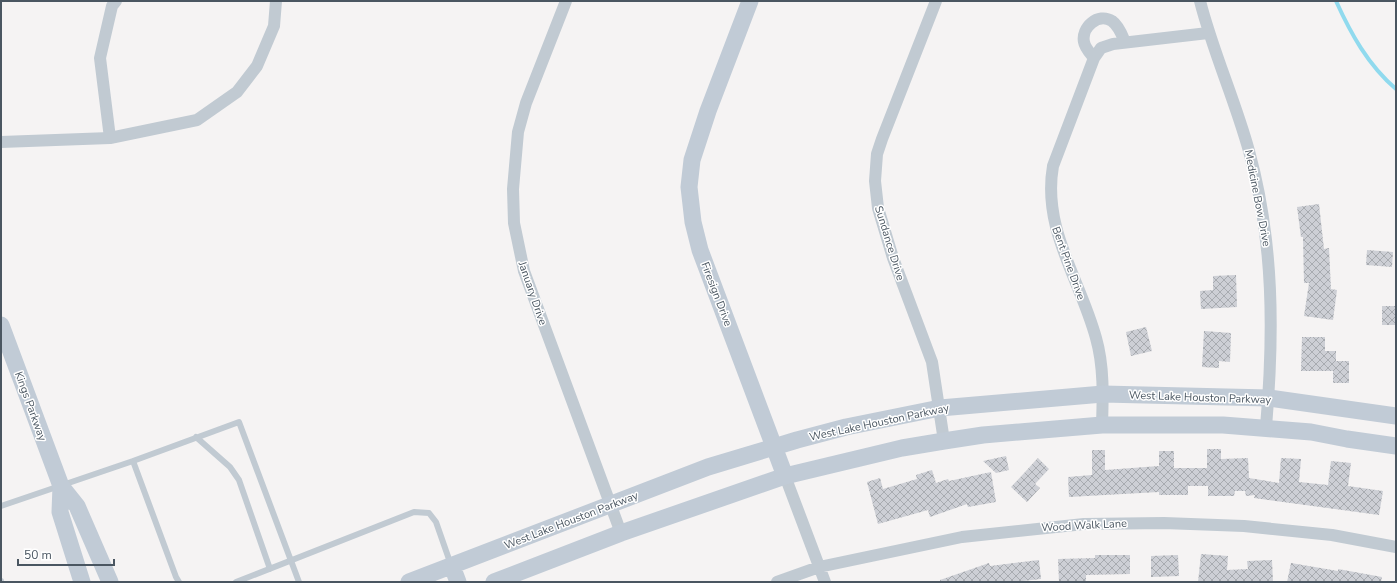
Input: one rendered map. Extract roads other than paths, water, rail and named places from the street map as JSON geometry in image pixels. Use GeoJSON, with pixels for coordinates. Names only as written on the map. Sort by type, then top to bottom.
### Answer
{"type":"FeatureCollection","features":[{"type":"Feature","properties":{"kind":"main road","name":"Firesign Drive"},"geometry":{"type":"LineString","coordinates":[[750,1],[708,111],[692,160],[689,187],[693,222],[700,250],[785,476]]}},
{"type":"Feature","properties":{"kind":"main road","name":"Kings Parkway"},"geometry":{"type":"LineString","coordinates":[[1,326],[61,486],[77,506],[110,582]]}},
{"type":"Feature","properties":{"kind":"main road","name":"West Lake Houston Parkway"},"geometry":{"type":"LineString","coordinates":[[409,582],[708,467],[774,446],[846,427],[940,408],[1103,394],[1268,398],[1396,416]]}},
{"type":"Feature","properties":{"kind":"main road"},"geometry":{"type":"LineString","coordinates":[[494,582],[621,533],[785,476],[902,448],[983,435],[1102,425],[1223,425],[1266,427],[1311,432],[1396,446]]}},
{"type":"Feature","properties":{"kind":"main road","name":"Kings Parkway"},"geometry":{"type":"LineString","coordinates":[[61,486],[60,512],[82,582]]}},
{"type":"Feature","properties":{"kind":"main road"},"geometry":{"type":"LineString","coordinates":[[452,566],[458,582]]}},
{"type":"Feature","properties":{"kind":"street"},"geometry":{"type":"LineString","coordinates":[[110,138],[100,58],[112,6],[116,1]]}},
{"type":"Feature","properties":{"kind":"street"},"geometry":{"type":"LineString","coordinates":[[1,142],[110,138],[197,120],[237,92],[257,66],[274,26],[276,1]]}},
{"type":"Feature","properties":{"kind":"street","name":"January Drive"},"geometry":{"type":"LineString","coordinates":[[566,1],[526,103],[518,132],[513,189],[514,223],[524,271],[621,533]]}},
{"type":"Feature","properties":{"kind":"street","name":"Sundance Drive"},"geometry":{"type":"LineString","coordinates":[[936,1],[882,139],[877,154],[876,181],[878,208],[893,258],[932,362],[944,441]]}},
{"type":"Feature","properties":{"kind":"street","name":"Medicine Bow Drive"},"geometry":{"type":"LineString","coordinates":[[1200,1],[1208,33],[1239,116],[1249,152],[1267,237],[1272,298],[1266,427]]}},
{"type":"Feature","properties":{"kind":"street"},"geometry":{"type":"LineString","coordinates":[[1094,58],[1085,47],[1084,40],[1087,28],[1092,22],[1098,19],[1106,19],[1112,22],[1118,27],[1125,42]]}},
{"type":"Feature","properties":{"kind":"street","name":"Bent Pine Drive"},"geometry":{"type":"LineString","coordinates":[[1102,425],[1103,394],[1101,363],[1096,337],[1056,232],[1050,184],[1053,166],[1094,58],[1102,48],[1125,42],[1208,33]]}},
{"type":"Feature","properties":{"kind":"street","name":"Firesign Drive"},"geometry":{"type":"LineString","coordinates":[[785,476],[825,582]]}},
{"type":"Feature","properties":{"kind":"street","name":"Wood Walk Lane"},"geometry":{"type":"LineString","coordinates":[[777,582],[819,567],[962,537],[1022,529],[1084,524],[1164,522],[1244,526],[1332,535],[1396,548]]}},
{"type":"Feature","properties":{"kind":"lane"},"geometry":{"type":"LineString","coordinates":[[1,506],[133,461],[239,422],[299,582]]}},
{"type":"Feature","properties":{"kind":"lane"},"geometry":{"type":"LineString","coordinates":[[196,438],[230,467],[239,480],[270,569]]}},
{"type":"Feature","properties":{"kind":"lane"},"geometry":{"type":"LineString","coordinates":[[133,461],[179,582]]}},
{"type":"Feature","properties":{"kind":"lane"},"geometry":{"type":"LineString","coordinates":[[236,582],[414,512],[429,513],[436,522],[452,566]]}},
{"type":"Feature","properties":{"kind":"waterway"},"geometry":{"type":"LineString","coordinates":[[1336,1],[1361,48],[1377,70],[1396,89]]}}]}
